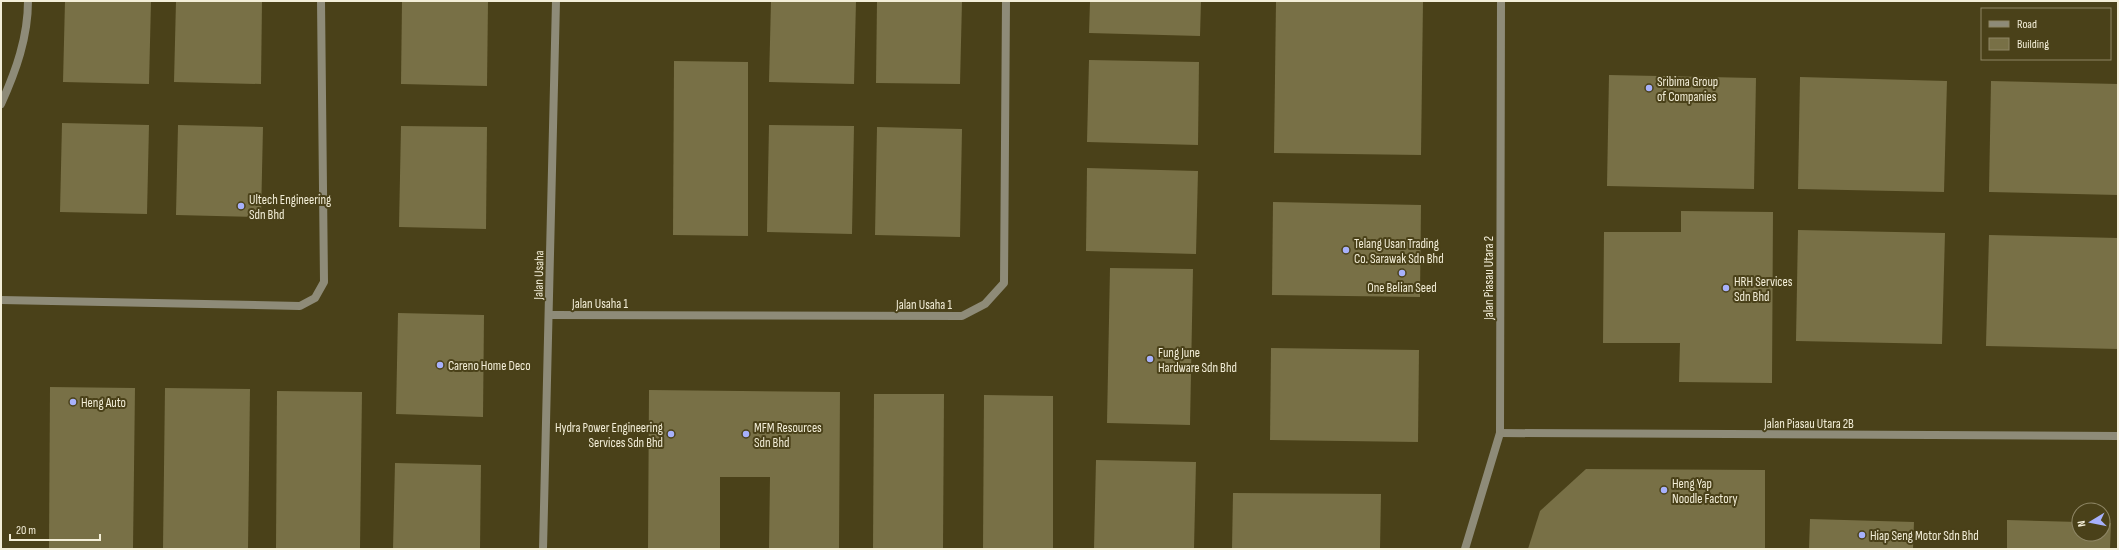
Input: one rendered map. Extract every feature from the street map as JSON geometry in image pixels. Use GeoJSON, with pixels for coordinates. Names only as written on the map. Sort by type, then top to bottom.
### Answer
{"type":"FeatureCollection","features":[{"type":"Feature","properties":{"kind":"street"},"geometry":{"type":"LineString","coordinates":[[1,104],[18,65],[28,13],[28,1]]}},
{"type":"Feature","properties":{"kind":"street"},"geometry":{"type":"LineString","coordinates":[[1,300],[300,306],[314,298],[324,282],[321,1]]}},
{"type":"Feature","properties":{"kind":"street","name":"Jalan Usaha"},"geometry":{"type":"LineString","coordinates":[[543,549],[556,1]]}},
{"type":"Feature","properties":{"kind":"street","name":"Jalan Usaha 1"},"geometry":{"type":"LineString","coordinates":[[549,315],[962,316],[985,304],[1004,283],[1006,1]]}},
{"type":"Feature","properties":{"kind":"street","name":"Jalan Piasau Utara 2"},"geometry":{"type":"LineString","coordinates":[[1464,549],[1500,433],[1501,1]]}},
{"type":"Feature","properties":{"kind":"street","name":"Jalan Piasau Utara 2B"},"geometry":{"type":"LineString","coordinates":[[1500,433],[2118,436]]}},
{"type":"Feature","properties":{"kind":"building"},"geometry":{"type":"Polygon","coordinates":[[[65,1],[151,1],[149,84],[63,82],[65,1]]]}},
{"type":"Feature","properties":{"kind":"building"},"geometry":{"type":"Polygon","coordinates":[[[176,1],[262,1],[261,84],[174,82],[176,1]]]}},
{"type":"Feature","properties":{"kind":"building"},"geometry":{"type":"Polygon","coordinates":[[[402,1],[488,1],[487,86],[401,84],[402,1]]]}},
{"type":"Feature","properties":{"kind":"building"},"geometry":{"type":"Polygon","coordinates":[[[771,1],[856,1],[854,84],[769,82],[771,1]]]}},
{"type":"Feature","properties":{"kind":"building"},"geometry":{"type":"Polygon","coordinates":[[[877,1],[962,1],[960,84],[876,83],[877,1]]]}},
{"type":"Feature","properties":{"kind":"building"},"geometry":{"type":"Polygon","coordinates":[[[1090,1],[1201,1],[1200,36],[1089,33],[1090,1]]]}},
{"type":"Feature","properties":{"kind":"building"},"geometry":{"type":"Polygon","coordinates":[[[1276,1],[1423,1],[1421,155],[1274,153],[1276,1]]]}},
{"type":"Feature","properties":{"kind":"building"},"geometry":{"type":"Polygon","coordinates":[[[1089,60],[1199,62],[1198,145],[1087,142],[1089,60]]]}},
{"type":"Feature","properties":{"kind":"building"},"geometry":{"type":"Polygon","coordinates":[[[674,61],[748,62],[748,236],[673,235],[674,61]]]}},
{"type":"Feature","properties":{"kind":"building"},"geometry":{"type":"Polygon","coordinates":[[[1609,75],[1756,78],[1754,189],[1607,186],[1609,75]]]}},
{"type":"Feature","properties":{"kind":"building"},"geometry":{"type":"Polygon","coordinates":[[[1800,77],[1947,81],[1944,192],[1798,189],[1800,77]]]}},
{"type":"Feature","properties":{"kind":"building"},"geometry":{"type":"Polygon","coordinates":[[[1991,81],[2118,84],[2118,195],[1989,192],[1991,81]]]}},
{"type":"Feature","properties":{"kind":"building"},"geometry":{"type":"Polygon","coordinates":[[[62,123],[149,125],[147,214],[60,212],[62,123]]]}},
{"type":"Feature","properties":{"kind":"building"},"geometry":{"type":"Polygon","coordinates":[[[178,125],[263,127],[261,217],[176,215],[178,125]]]}},
{"type":"Feature","properties":{"kind":"building"},"geometry":{"type":"Polygon","coordinates":[[[769,125],[854,126],[852,234],[767,232],[769,125]]]}},
{"type":"Feature","properties":{"kind":"building"},"geometry":{"type":"Polygon","coordinates":[[[401,126],[487,127],[486,229],[399,227],[401,126]]]}},
{"type":"Feature","properties":{"kind":"building"},"geometry":{"type":"Polygon","coordinates":[[[877,127],[962,129],[960,237],[875,235],[877,127]]]}},
{"type":"Feature","properties":{"kind":"building"},"geometry":{"type":"Polygon","coordinates":[[[1087,168],[1198,171],[1196,254],[1086,251],[1087,168]]]}},
{"type":"Feature","properties":{"kind":"building","name":"Telang Usan Trading Co. Sarawak Sdn Bhd"},"geometry":{"type":"Polygon","coordinates":[[[1273,202],[1421,205],[1420,297],[1272,295],[1273,202]]]}},
{"type":"Feature","properties":{"kind":"building","name":"HRH Services Sdn Bhd"},"geometry":{"type":"Polygon","coordinates":[[[1681,211],[1773,212],[1772,383],[1679,382],[1680,343],[1603,343],[1604,232],[1681,232],[1681,211]]]}},
{"type":"Feature","properties":{"kind":"building"},"geometry":{"type":"Polygon","coordinates":[[[1798,230],[1945,233],[1942,344],[1796,341],[1798,230]]]}},
{"type":"Feature","properties":{"kind":"building"},"geometry":{"type":"Polygon","coordinates":[[[1989,235],[2118,238],[2118,349],[1986,346],[1989,235]]]}},
{"type":"Feature","properties":{"kind":"building","name":"Fung June Hardware Sdn Bhd"},"geometry":{"type":"Polygon","coordinates":[[[1110,268],[1193,269],[1190,425],[1107,423],[1110,268]]]}},
{"type":"Feature","properties":{"kind":"building","name":"Careno Home Deco"},"geometry":{"type":"Polygon","coordinates":[[[398,313],[484,315],[483,417],[396,414],[398,313]]]}},
{"type":"Feature","properties":{"kind":"building"},"geometry":{"type":"Polygon","coordinates":[[[1271,348],[1419,350],[1418,442],[1270,440],[1271,348]]]}},
{"type":"Feature","properties":{"kind":"building"},"geometry":{"type":"Polygon","coordinates":[[[50,387],[135,388],[133,549],[49,549],[50,387]]]}},
{"type":"Feature","properties":{"kind":"building"},"geometry":{"type":"Polygon","coordinates":[[[165,388],[250,389],[248,549],[163,549],[165,388]]]}},
{"type":"Feature","properties":{"kind":"building"},"geometry":{"type":"Polygon","coordinates":[[[649,390],[840,392],[839,549],[769,549],[770,477],[720,477],[720,549],[648,549],[649,390]]]}},
{"type":"Feature","properties":{"kind":"building"},"geometry":{"type":"Polygon","coordinates":[[[277,391],[362,392],[360,549],[276,549],[277,391]]]}},
{"type":"Feature","properties":{"kind":"building"},"geometry":{"type":"Polygon","coordinates":[[[874,394],[944,394],[943,549],[873,549],[874,394]]]}},
{"type":"Feature","properties":{"kind":"building"},"geometry":{"type":"Polygon","coordinates":[[[984,395],[1053,396],[1053,549],[983,549],[984,395]]]}},
{"type":"Feature","properties":{"kind":"building"},"geometry":{"type":"Polygon","coordinates":[[[1096,460],[1196,462],[1194,549],[1094,549],[1096,460]]]}},
{"type":"Feature","properties":{"kind":"building"},"geometry":{"type":"Polygon","coordinates":[[[395,463],[481,465],[480,549],[393,549],[395,463]]]}},
{"type":"Feature","properties":{"kind":"building","name":"Heng Yap Noodle Factory"},"geometry":{"type":"Polygon","coordinates":[[[1586,469],[1765,470],[1765,549],[1528,549],[1540,511],[1586,469]]]}},
{"type":"Feature","properties":{"kind":"building"},"geometry":{"type":"Polygon","coordinates":[[[1233,493],[1381,494],[1380,549],[1232,549],[1233,493]]]}},
{"type":"Feature","properties":{"kind":"building","name":"Hiap Seng Motor Sdn Bhd"},"geometry":{"type":"Polygon","coordinates":[[[1810,519],[1914,522],[1913,549],[1809,549],[1810,519]]]}},
{"type":"Feature","properties":{"kind":"building"},"geometry":{"type":"Polygon","coordinates":[[[2007,520],[2071,522],[2071,542],[2110,542],[2110,549],[2007,549],[2007,520]]]}},
{"type":"Feature","properties":{"kind":"place","name":"Sribima Group of Companies"},"geometry":{"type":"Point","coordinates":[1649,88]}},
{"type":"Feature","properties":{"kind":"place","name":"Ultech Engineering Sdn Bhd"},"geometry":{"type":"Point","coordinates":[241,206]}},
{"type":"Feature","properties":{"kind":"place","name":"Telang Usan Trading Co. Sarawak Sdn Bhd"},"geometry":{"type":"Point","coordinates":[1346,250]}},
{"type":"Feature","properties":{"kind":"place","name":"One Belian Seed"},"geometry":{"type":"Point","coordinates":[1402,273]}},
{"type":"Feature","properties":{"kind":"place","name":"HRH Services Sdn Bhd"},"geometry":{"type":"Point","coordinates":[1726,288]}},
{"type":"Feature","properties":{"kind":"place","name":"Fung June Hardware Sdn Bhd"},"geometry":{"type":"Point","coordinates":[1150,359]}},
{"type":"Feature","properties":{"kind":"place","name":"Careno Home Deco"},"geometry":{"type":"Point","coordinates":[440,365]}},
{"type":"Feature","properties":{"kind":"place","name":"Heng Auto"},"geometry":{"type":"Point","coordinates":[73,402]}},
{"type":"Feature","properties":{"kind":"place","name":"Hydra Power Engineering Services Sdn Bhd"},"geometry":{"type":"Point","coordinates":[671,434]}},
{"type":"Feature","properties":{"kind":"place","name":"MFM Resources Sdn Bhd"},"geometry":{"type":"Point","coordinates":[746,434]}},
{"type":"Feature","properties":{"kind":"place","name":"Heng Yap Noodle Factory"},"geometry":{"type":"Point","coordinates":[1664,490]}},
{"type":"Feature","properties":{"kind":"place","name":"Hiap Seng Motor Sdn Bhd"},"geometry":{"type":"Point","coordinates":[1862,535]}}]}
